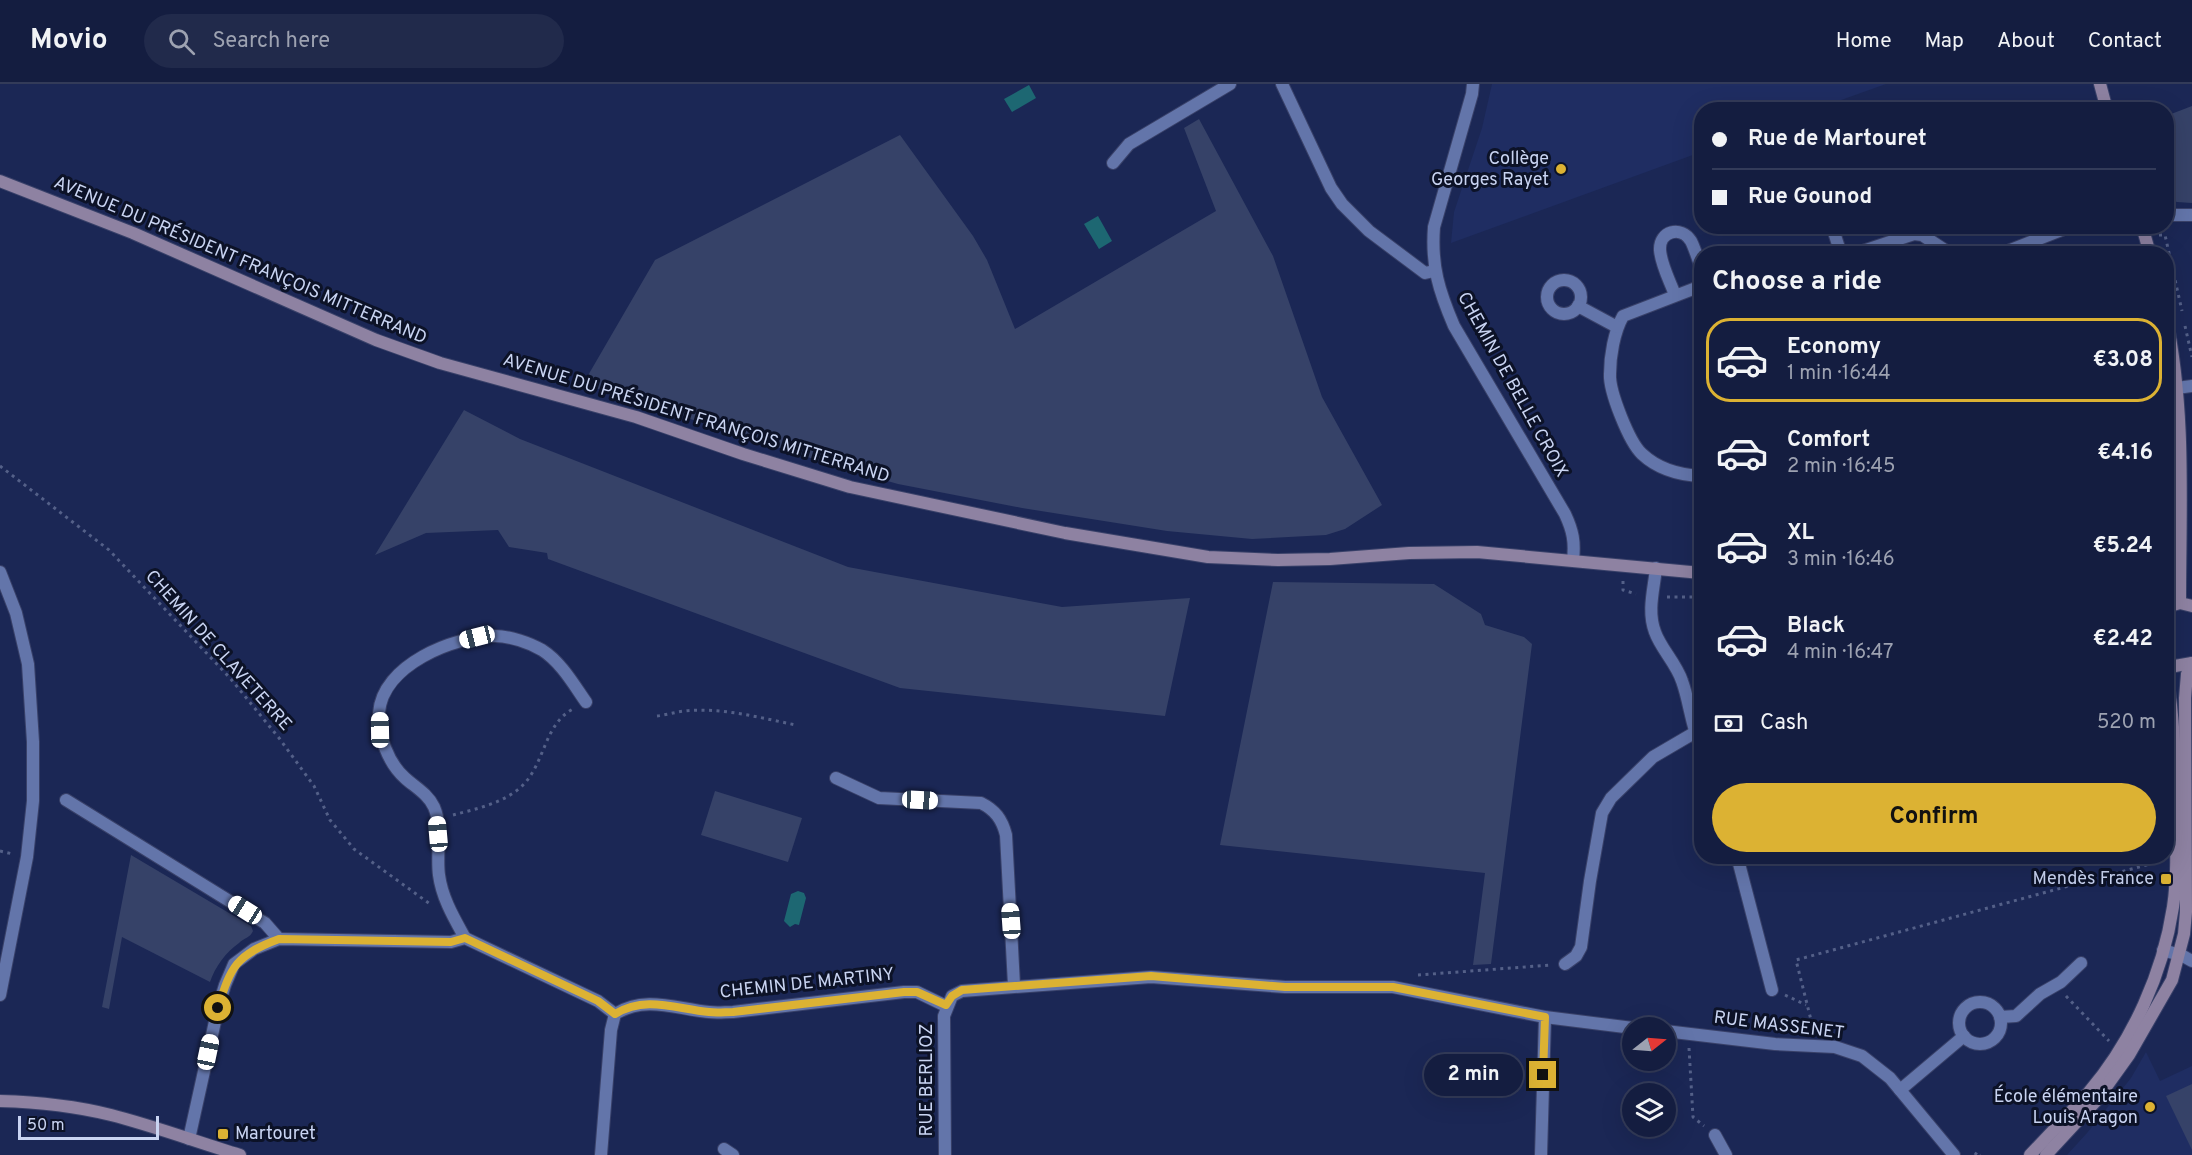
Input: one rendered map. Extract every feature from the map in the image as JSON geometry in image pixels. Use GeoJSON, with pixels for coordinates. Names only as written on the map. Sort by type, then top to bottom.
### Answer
{"type":"FeatureCollection","features":[{"type":"Feature","properties":{"kind":"street"},"geometry":{"type":"LineString","coordinates":[[1113,163],[1129,144],[1230,84]]}},
{"type":"Feature","properties":{"kind":"street"},"geometry":{"type":"LineString","coordinates":[[1282,84],[1331,189],[1342,204],[1369,231],[1397,253],[1425,273],[1434,271]]}},
{"type":"Feature","properties":{"kind":"street","name":"CHEMIN DE BELLE CROIX"},"geometry":{"type":"LineString","coordinates":[[1473,84],[1434,227],[1432,249],[1434,271],[1454,326],[1565,514],[1575,542],[1573,560]]}},
{"type":"Feature","properties":{"kind":"street"},"geometry":{"type":"LineString","coordinates":[[2100,84],[2105,102]]}},
{"type":"Feature","properties":{"kind":"street","name":"AVENUE DU PRÉSIDENT FRANÇOIS MITTERRAND"},"geometry":{"type":"LineString","coordinates":[[0,181],[133,233],[376,340],[440,363],[636,417],[743,454],[850,487],[1054,530],[1208,557],[1278,560],[1477,552],[1694,572]]}},
{"type":"Feature","properties":{"kind":"street"},"geometry":{"type":"LineString","coordinates":[[2174,215],[2192,215]]}},
{"type":"Feature","properties":{"kind":"street"},"geometry":{"type":"LineString","coordinates":[[1675,295],[1659,248],[1662,239],[1668,233],[1676,231],[1691,240],[1694,248]]}},
{"type":"Feature","properties":{"kind":"street"},"geometry":{"type":"LineString","coordinates":[[1878,246],[1914,234],[1928,238],[1940,246]]}},
{"type":"Feature","properties":{"kind":"street"},"geometry":{"type":"LineString","coordinates":[[1928,238],[1930,234]]}},
{"type":"Feature","properties":{"kind":"street"},"geometry":{"type":"LineString","coordinates":[[2021,246],[2051,234]]}},
{"type":"Feature","properties":{"kind":"street"},"geometry":{"type":"LineString","coordinates":[[1694,288],[1623,316],[1617,327],[1610,375],[1610,382],[1628,436],[1642,455],[1684,475],[1694,476]]}},
{"type":"Feature","properties":{"kind":"street"},"geometry":{"type":"LineString","coordinates":[[1578,306],[1617,327]]}},
{"type":"Feature","properties":{"kind":"street"},"geometry":{"type":"LineString","coordinates":[[2174,358],[2186,605]]}},
{"type":"Feature","properties":{"kind":"street"},"geometry":{"type":"LineString","coordinates":[[2177,388],[2192,386]]}},
{"type":"Feature","properties":{"kind":"street"},"geometry":{"type":"LineString","coordinates":[[2174,446],[2180,446]]}},
{"type":"Feature","properties":{"kind":"street"},"geometry":{"type":"LineString","coordinates":[[1565,964],[1576,956],[1581,947],[1602,813],[1611,798],[1653,758],[1694,733],[1689,703],[1681,677],[1655,632],[1651,608],[1656,568]]}},
{"type":"Feature","properties":{"kind":"street"},"geometry":{"type":"LineString","coordinates":[[0,572],[16,613],[28,664],[33,801],[27,857],[0,995]]}},
{"type":"Feature","properties":{"kind":"street"},"geometry":{"type":"LineString","coordinates":[[586,702],[561,667],[543,651],[518,640],[498,636],[477,637],[439,649],[414,662],[395,678],[384,693],[379,711],[380,730],[386,749],[395,765],[434,808],[439,874],[445,898],[465,938],[598,1001],[615,1014],[611,1030],[601,1155]]}},
{"type":"Feature","properties":{"kind":"street"},"geometry":{"type":"LineString","coordinates":[[2174,666],[2192,663]]}},
{"type":"Feature","properties":{"kind":"street"},"geometry":{"type":"LineString","coordinates":[[2046,1155],[2096,1101],[2129,1055],[2172,980],[2179,955],[2186,912],[2185,698],[2187,674],[2192,663]]}},
{"type":"Feature","properties":{"kind":"street"},"geometry":{"type":"LineString","coordinates":[[2030,1155],[2090,1091],[2120,1049],[2145,1003],[2163,950],[2173,907],[2174,762]]}},
{"type":"Feature","properties":{"kind":"street"},"geometry":{"type":"LineString","coordinates":[[836,778],[879,798],[981,803],[992,808],[1004,825],[1006,835],[1014,985]]}},
{"type":"Feature","properties":{"kind":"street"},"geometry":{"type":"LineString","coordinates":[[66,800],[265,923],[279,939]]}},
{"type":"Feature","properties":{"kind":"street"},"geometry":{"type":"LineString","coordinates":[[1739,864],[1772,990]]}},
{"type":"Feature","properties":{"kind":"street"},"geometry":{"type":"LineString","coordinates":[[189,1139],[225,984],[234,964],[254,949],[279,939],[451,942],[465,938]]}},
{"type":"Feature","properties":{"kind":"street"},"geometry":{"type":"LineString","coordinates":[[2163,950],[2192,961]]}},
{"type":"Feature","properties":{"kind":"street"},"geometry":{"type":"LineString","coordinates":[[2000,1017],[2016,1016],[2040,994],[2056,985],[2081,963]]}},
{"type":"Feature","properties":{"kind":"street"},"geometry":{"type":"LineString","coordinates":[[946,1005],[952,996],[962,990],[1151,976],[1285,987],[1393,987],[1545,1017],[1622,1027]]}},
{"type":"Feature","properties":{"kind":"street","name":"CHEMIN DE MARTINY"},"geometry":{"type":"LineString","coordinates":[[615,1014],[627,1006],[644,1004],[668,1005],[711,1013],[904,992],[917,992],[946,1005]]}},
{"type":"Feature","properties":{"kind":"street"},"geometry":{"type":"LineString","coordinates":[[1986,1003],[1992,1006],[2000,1017],[2000,1030],[1992,1041],[1972,1043],[1959,1027],[1959,1020],[1966,1007],[1972,1004],[1986,1003]]}},
{"type":"Feature","properties":{"kind":"street","name":"RUE BERLIOZ"},"geometry":{"type":"LineString","coordinates":[[945,1155],[944,1016],[946,1005]]}},
{"type":"Feature","properties":{"kind":"street"},"geometry":{"type":"LineString","coordinates":[[1541,1155],[1545,1017]]}},
{"type":"Feature","properties":{"kind":"street","name":"RUE MASSENET"},"geometry":{"type":"LineString","coordinates":[[1676,1032],[1775,1044],[1835,1047],[1862,1056],[1890,1078],[1954,1155]]}},
{"type":"Feature","properties":{"kind":"street"},"geometry":{"type":"LineString","coordinates":[[1900,1089],[1964,1036]]}},
{"type":"Feature","properties":{"kind":"street"},"geometry":{"type":"LineString","coordinates":[[0,1101],[30,1102],[112,1115],[240,1155]]}},
{"type":"Feature","properties":{"kind":"street"},"geometry":{"type":"LineString","coordinates":[[1715,1135],[1726,1155]]}},
{"type":"Feature","properties":{"kind":"path"},"geometry":{"type":"LineString","coordinates":[[2158,234],[2165,235],[2167,246]]}},
{"type":"Feature","properties":{"kind":"path"},"geometry":{"type":"LineString","coordinates":[[2174,276],[2192,357]]}},
{"type":"Feature","properties":{"kind":"path","name":"CHEMIN DE CLAVETERRE"},"geometry":{"type":"LineString","coordinates":[[0,466],[109,550],[230,678],[279,738],[314,786],[330,820],[354,849],[444,913],[452,912]]}},
{"type":"Feature","properties":{"kind":"path"},"geometry":{"type":"LineString","coordinates":[[436,819],[508,797],[522,786],[534,771],[563,714],[586,702]]}},
{"type":"Feature","properties":{"kind":"path"},"geometry":{"type":"LineString","coordinates":[[657,716],[685,711],[709,711],[796,725]]}},
{"type":"Feature","properties":{"kind":"path"},"geometry":{"type":"LineString","coordinates":[[1818,1046],[1796,960],[2152,864]]}},
{"type":"Feature","properties":{"kind":"path"},"geometry":{"type":"LineString","coordinates":[[1393,987],[1419,974],[1565,964]]}},
{"type":"Feature","properties":{"kind":"path"},"geometry":{"type":"LineString","coordinates":[[2056,985],[2110,1042],[2114,1035]]}},
{"type":"Feature","properties":{"kind":"path"},"geometry":{"type":"LineString","coordinates":[[1772,990],[1807,1005]]}},
{"type":"Feature","properties":{"kind":"path"},"geometry":{"type":"LineString","coordinates":[[1688,1034],[1693,1117],[1715,1135]]}},
{"type":"Feature","properties":{"kind":"path"},"geometry":{"type":"LineString","coordinates":[[1976,1155],[1977,1152],[1980,1155]]}},
{"type":"Feature","properties":{"kind":"shaded area","name":"Collège Georges Rayet"},"geometry":{"type":"Polygon","coordinates":[[[1492,84],[1886,84],[1836,102],[1694,102],[1694,155],[1451,243],[1454,212],[1482,128],[1492,84]]]}},
{"type":"Feature","properties":{"kind":"shaded area"},"geometry":{"type":"Polygon","coordinates":[[[1029,85],[1036,98],[1012,112],[1004,99],[1029,85]]]}},
{"type":"Feature","properties":{"kind":"shaded area"},"geometry":{"type":"Polygon","coordinates":[[[2192,106],[2192,203],[2174,201],[2174,113],[2192,106]]]}},
{"type":"Feature","properties":{"kind":"shaded area"},"geometry":{"type":"Polygon","coordinates":[[[1199,119],[1273,256],[1322,397],[1382,505],[1345,529],[1326,535],[1252,539],[1167,531],[1022,508],[898,484],[835,466],[583,384],[655,260],[900,135],[973,236],[987,260],[1015,329],[1216,211],[1184,128],[1199,119]]]}},
{"type":"Feature","properties":{"kind":"shaded area"},"geometry":{"type":"Polygon","coordinates":[[[1098,216],[1112,241],[1099,249],[1084,224],[1098,216]]]}},
{"type":"Feature","properties":{"kind":"shaded area"},"geometry":{"type":"Polygon","coordinates":[[[464,410],[520,439],[848,567],[1062,607],[1190,598],[1165,716],[900,688],[548,559],[547,553],[509,547],[498,530],[426,533],[375,555],[464,410]]]}},
{"type":"Feature","properties":{"kind":"shaded area"},"geometry":{"type":"Polygon","coordinates":[[[1273,582],[1434,584],[1481,614],[1485,625],[1524,637],[1532,644],[1491,964],[1473,965],[1485,873],[1220,845],[1273,582]]]}},
{"type":"Feature","properties":{"kind":"shaded area"},"geometry":{"type":"Polygon","coordinates":[[[715,791],[802,818],[788,862],[701,835],[715,791]]]}},
{"type":"Feature","properties":{"kind":"shaded area"},"geometry":{"type":"Polygon","coordinates":[[[131,855],[251,926],[253,931],[225,955],[210,982],[122,937],[109,1009],[102,1007],[131,855]]]}},
{"type":"Feature","properties":{"kind":"shaded area"},"geometry":{"type":"Polygon","coordinates":[[[798,891],[804,893],[806,898],[799,925],[795,924],[790,927],[784,921],[791,894],[798,891]]]}},
{"type":"Feature","properties":{"kind":"shaded area","name":"École élémentaire Louis Aragon"},"geometry":{"type":"Polygon","coordinates":[[[2146,1052],[2160,1081],[2192,1066],[2192,1155],[2067,1155],[2131,1078],[2146,1052]]]}},
{"type":"Feature","properties":{"kind":"shaded area"},"geometry":{"type":"Polygon","coordinates":[[[2192,1084],[2192,1150],[2166,1096],[2192,1084]]]}},
{"type":"Feature","properties":{"kind":"place","name":"Collège Georges Rayet"},"geometry":{"type":"Point","coordinates":[1561,169]}},
{"type":"Feature","properties":{"kind":"place","name":"Mendès France"},"geometry":{"type":"Point","coordinates":[2166,879]}},
{"type":"Feature","properties":{"kind":"place","name":"École élémentaire Louis Aragon"},"geometry":{"type":"Point","coordinates":[2150,1107]}},
{"type":"Feature","properties":{"kind":"place","name":"Martouret"},"geometry":{"type":"Point","coordinates":[223,1134]}},
{"type":"Feature","properties":{"kind":"route"},"geometry":{"type":"LineString","coordinates":[[218,1008],[234,964],[254,949],[279,939],[451,942],[465,938],[598,1001],[615,1014],[627,1006],[644,1004],[668,1005],[711,1013],[733,1012],[904,992],[917,992],[946,1005],[952,996],[962,990],[1151,976],[1285,987],[1393,987],[1545,1017],[1543,1075]]}}]}
